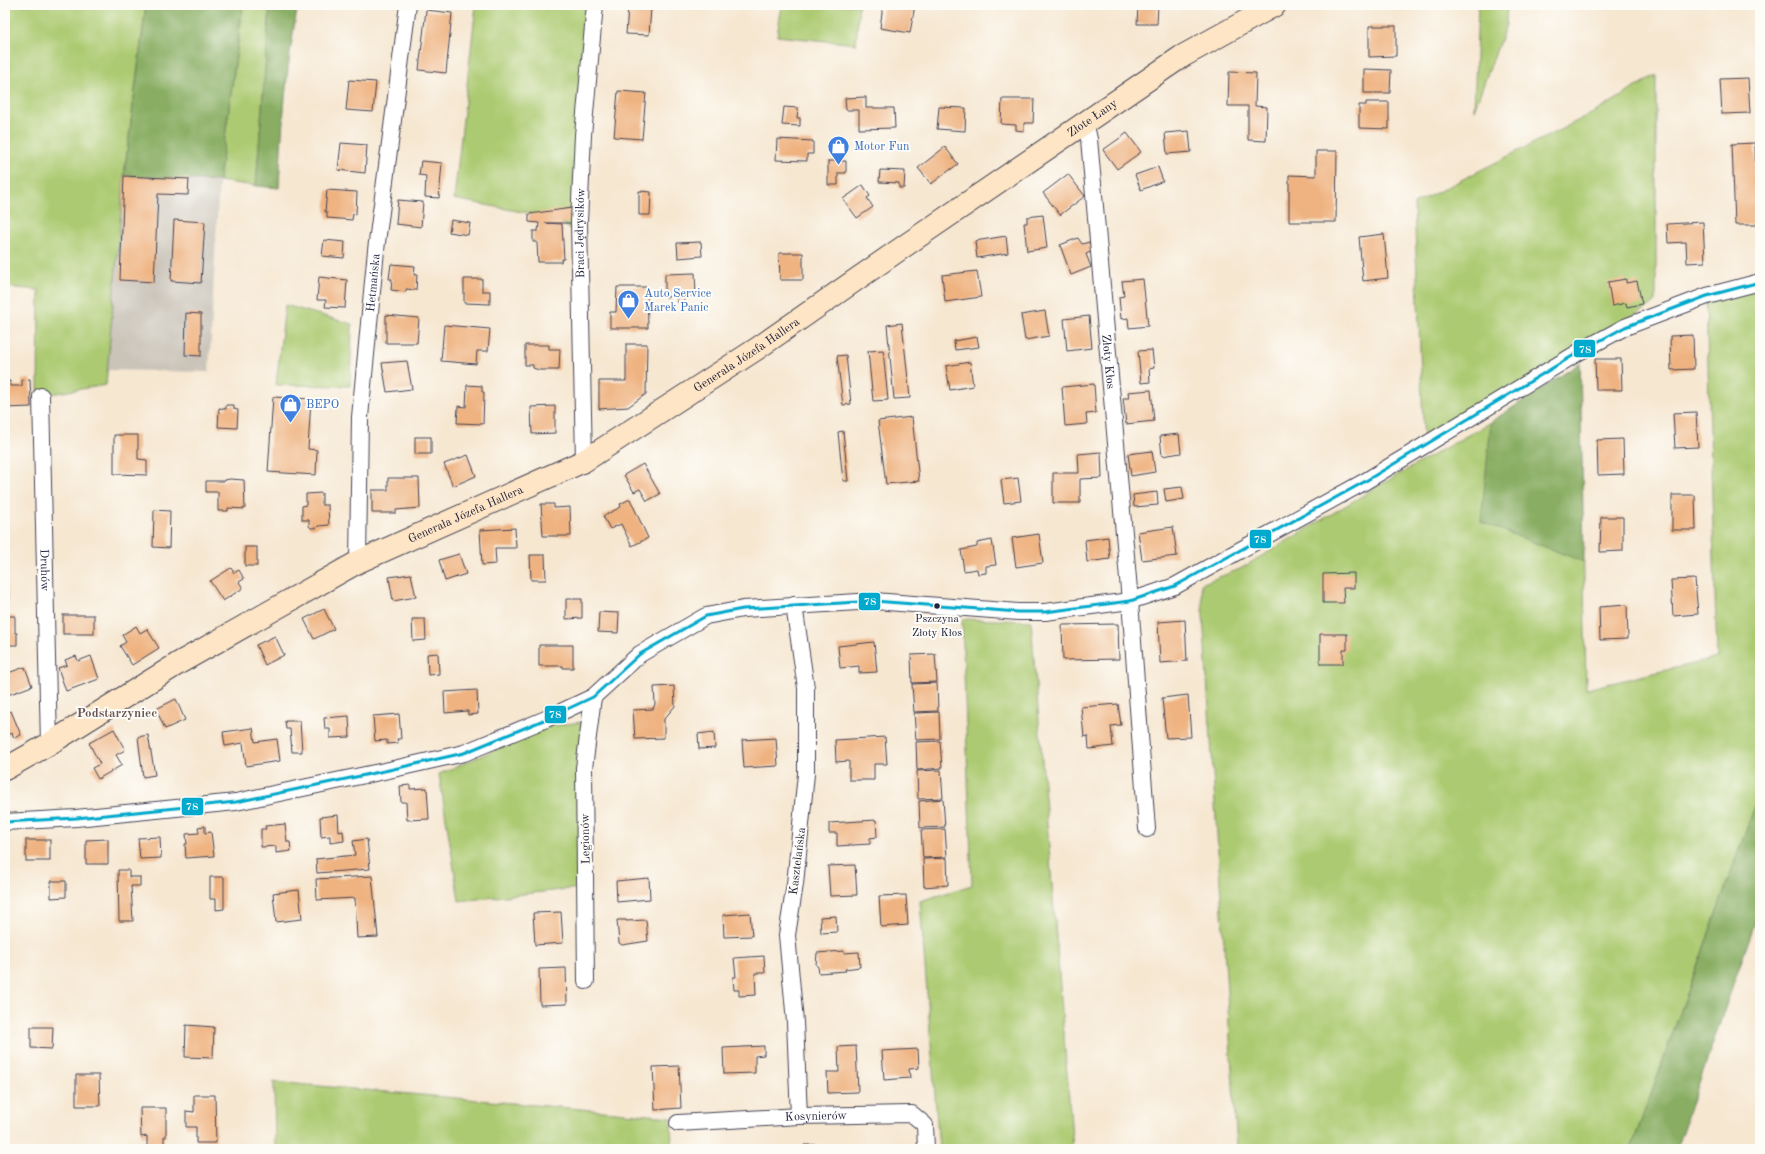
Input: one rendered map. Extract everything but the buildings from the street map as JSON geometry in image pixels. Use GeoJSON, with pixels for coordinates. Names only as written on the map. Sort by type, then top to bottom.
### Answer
{"type":"FeatureCollection","features":[{"type":"Feature","properties":{"kind":"street","name":"Hetmańska"},"geometry":{"type":"LineString","coordinates":[[358,562],[360,417],[376,250],[408,5]]}},
{"type":"Feature","properties":{"kind":"street","name":"Braci Jędrysików"},"geometry":{"type":"LineString","coordinates":[[584,461],[579,222],[583,135],[595,5]]}},
{"type":"Feature","properties":{"kind":"street","name":"Złote Łany"},"geometry":{"type":"LineString","coordinates":[[914,240],[1181,57],[1275,5]]}},
{"type":"Feature","properties":{"kind":"street","name":"Złoty Kłos"},"geometry":{"type":"LineString","coordinates":[[1085,122],[1089,139],[1130,601],[1147,829]]}},
{"type":"Feature","properties":{"kind":"street","name":"Generała Józefa Hallera"},"geometry":{"type":"LineString","coordinates":[[5,769],[49,744],[179,663],[358,562],[584,461],[758,348],[914,240]]}},
{"type":"Feature","properties":{"kind":"street"},"geometry":{"type":"LineString","coordinates":[[5,822],[76,818],[236,802],[464,753],[593,698],[640,654],[706,616],[743,609],[874,601],[952,608],[1045,612],[1130,601],[1175,586],[1364,482],[1579,352],[1625,327],[1707,296],[1760,282]]}},
{"type":"Feature","properties":{"kind":"street","name":"Druhów"},"geometry":{"type":"LineString","coordinates":[[41,396],[49,744]]}},
{"type":"Feature","properties":{"kind":"street","name":"Kasztelańska"},"geometry":{"type":"LineString","coordinates":[[794,605],[806,688],[806,774],[795,884],[787,935],[795,1022],[799,1116]]}},
{"type":"Feature","properties":{"kind":"street","name":"Legionów"},"geometry":{"type":"LineString","coordinates":[[586,981],[584,768],[593,698]]}},
{"type":"Feature","properties":{"kind":"street","name":"Kosynierów"},"geometry":{"type":"LineString","coordinates":[[678,1123],[799,1116],[912,1114],[926,1125],[926,1149]]}},
{"type":"Feature","properties":{"kind":"shaded area"},"geometry":{"type":"Polygon","coordinates":[[[124,176],[219,181],[209,372],[107,370],[124,176]]]}},
{"type":"Feature","properties":{"kind":"green space"},"geometry":{"type":"Polygon","coordinates":[[[5,5],[146,5],[124,176],[106,385],[38,396],[39,290],[5,287],[5,5]]]}},
{"type":"Feature","properties":{"kind":"green space"},"geometry":{"type":"Polygon","coordinates":[[[146,5],[243,5],[219,181],[124,176],[146,5]]]}},
{"type":"Feature","properties":{"kind":"green space"},"geometry":{"type":"Polygon","coordinates":[[[243,5],[270,5],[256,186],[219,181],[243,5]]]}},
{"type":"Feature","properties":{"kind":"green space"},"geometry":{"type":"Polygon","coordinates":[[[270,5],[298,5],[290,51],[285,96],[279,188],[256,186],[270,5]]]}},
{"type":"Feature","properties":{"kind":"green space"},"geometry":{"type":"Polygon","coordinates":[[[476,5],[587,5],[572,230],[554,218],[454,199],[476,5]]]}},
{"type":"Feature","properties":{"kind":"green space"},"geometry":{"type":"Polygon","coordinates":[[[782,5],[859,5],[856,44],[777,36],[782,5]]]}},
{"type":"Feature","properties":{"kind":"green space"},"geometry":{"type":"Polygon","coordinates":[[[1478,5],[1507,5],[1506,25],[1474,110],[1478,5]]]}},
{"type":"Feature","properties":{"kind":"green space"},"geometry":{"type":"Polygon","coordinates":[[[1656,75],[1656,302],[1424,447],[1414,204],[1597,111],[1656,75]]]}},
{"type":"Feature","properties":{"kind":"green space"},"geometry":{"type":"Polygon","coordinates":[[[1760,288],[1760,792],[1631,1149],[1237,1149],[1201,584],[1240,569],[1380,485],[1491,422],[1580,363],[1586,689],[1717,658],[1706,302],[1760,288]]]}},
{"type":"Feature","properties":{"kind":"green space"},"geometry":{"type":"Polygon","coordinates":[[[285,305],[352,324],[350,386],[276,385],[285,305]]]}},
{"type":"Feature","properties":{"kind":"green space"},"geometry":{"type":"Polygon","coordinates":[[[1580,363],[1584,562],[1481,522],[1491,422],[1580,363]]]}},
{"type":"Feature","properties":{"kind":"green space"},"geometry":{"type":"Polygon","coordinates":[[[962,619],[1031,621],[1073,1149],[939,1149],[920,901],[972,885],[962,619]]]}},
{"type":"Feature","properties":{"kind":"green space"},"geometry":{"type":"Polygon","coordinates":[[[582,722],[580,888],[459,901],[439,774],[550,726],[582,722]]]}},
{"type":"Feature","properties":{"kind":"green space"},"geometry":{"type":"Polygon","coordinates":[[[1760,792],[1760,908],[1676,1149],[1631,1149],[1760,792]]]}},
{"type":"Feature","properties":{"kind":"green space"},"geometry":{"type":"Polygon","coordinates":[[[274,1082],[671,1117],[672,1149],[275,1149],[274,1082]]]}},
{"type":"Feature","properties":{"kind":"transit line","name":"78"},"geometry":{"type":"LineString","coordinates":[[5,822],[76,818],[236,802],[464,753],[546,719],[593,697],[640,654],[706,616],[743,609],[874,601],[1018,612],[1045,612],[1130,601],[1175,586],[1364,482],[1579,352],[1625,327],[1707,296],[1760,282]]}},
{"type":"Feature","properties":{"kind":"place","name":"Motor Fun"},"geometry":{"type":"Point","coordinates":[838,166]}},
{"type":"Feature","properties":{"kind":"place","name":"Auto Service Marek Panic"},"geometry":{"type":"Point","coordinates":[629,320]}},
{"type":"Feature","properties":{"kind":"place","name":"BEPO"},"geometry":{"type":"Point","coordinates":[290,424]}},
{"type":"Feature","properties":{"kind":"place","name":"Pszczyna Złoty Kłos"},"geometry":{"type":"Point","coordinates":[937,606]}},
{"type":"Feature","properties":{"kind":"district","name":"Podstarzyniec"},"geometry":{"type":"Point","coordinates":[117,712]}}]}
